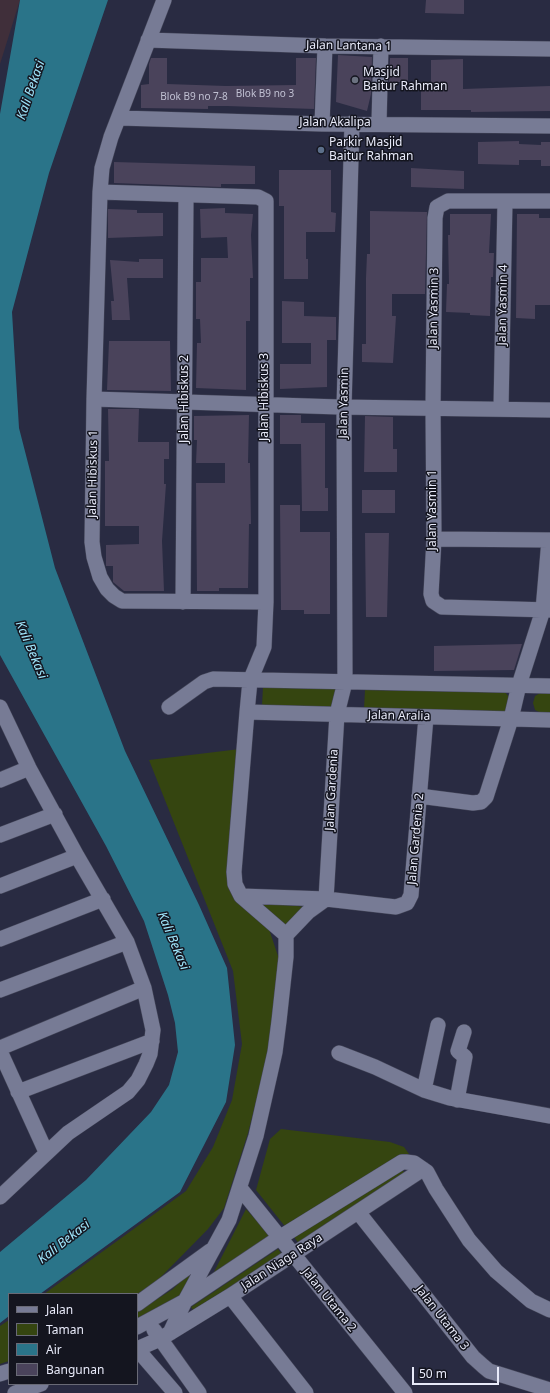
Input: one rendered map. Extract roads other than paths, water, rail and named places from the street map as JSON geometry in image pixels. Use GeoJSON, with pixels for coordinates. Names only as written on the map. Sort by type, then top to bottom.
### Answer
{"type":"FeatureCollection","features":[{"type":"Feature","properties":{"kind":"street","name":"Jalan Hibiskus 1"},"geometry":{"type":"LineString","coordinates":[[164,0],[106,153],[100,192],[94,399],[92,542],[100,577],[107,589],[122,601],[266,602]]}},
{"type":"Feature","properties":{"kind":"street","name":"Jalan Lantana 1"},"geometry":{"type":"LineString","coordinates":[[148,40],[325,46],[550,49]]}},
{"type":"Feature","properties":{"kind":"street"},"geometry":{"type":"LineString","coordinates":[[322,124],[325,46]]}},
{"type":"Feature","properties":{"kind":"street"},"geometry":{"type":"LineString","coordinates":[[380,123],[381,46]]}},
{"type":"Feature","properties":{"kind":"street","name":"Jalan Akalipa"},"geometry":{"type":"LineString","coordinates":[[120,118],[322,124],[380,123],[550,126]]}},
{"type":"Feature","properties":{"kind":"street","name":"Jalan Yasmin"},"geometry":{"type":"LineString","coordinates":[[344,682],[344,407],[352,123]]}},
{"type":"Feature","properties":{"kind":"street"},"geometry":{"type":"LineString","coordinates":[[100,192],[186,196]]}},
{"type":"Feature","properties":{"kind":"street","name":"Jalan Hibiskus 3"},"geometry":{"type":"LineString","coordinates":[[186,196],[258,197],[266,201],[266,602],[264,647],[250,681],[247,712],[234,872],[235,884],[241,896]]}},
{"type":"Feature","properties":{"kind":"street","name":"Jalan Hibiskus 2"},"geometry":{"type":"LineString","coordinates":[[183,602],[186,196]]}},
{"type":"Feature","properties":{"kind":"street","name":"Jalan Yasmin 3"},"geometry":{"type":"LineString","coordinates":[[433,408],[435,218],[437,207],[448,201],[505,201]]}},
{"type":"Feature","properties":{"kind":"street"},"geometry":{"type":"LineString","coordinates":[[505,201],[550,201]]}},
{"type":"Feature","properties":{"kind":"street","name":"Jalan Yasmin 4"},"geometry":{"type":"LineString","coordinates":[[501,409],[505,201]]}},
{"type":"Feature","properties":{"kind":"street"},"geometry":{"type":"LineString","coordinates":[[94,399],[344,407],[550,410]]}},
{"type":"Feature","properties":{"kind":"street","name":"Jalan Yasmin 1"},"geometry":{"type":"LineString","coordinates":[[433,408],[434,539],[431,597],[437,605],[442,607],[546,610]]}},
{"type":"Feature","properties":{"kind":"street"},"geometry":{"type":"LineString","coordinates":[[419,796],[473,803],[480,802],[486,797],[511,719],[519,685],[546,610],[550,540],[434,539]]}},
{"type":"Feature","properties":{"kind":"street"},"geometry":{"type":"LineString","coordinates":[[168,708],[211,679],[550,686]]}},
{"type":"Feature","properties":{"kind":"street","name":"Jalan Gardenia"},"geometry":{"type":"LineString","coordinates":[[326,899],[337,714],[344,682]]}},
{"type":"Feature","properties":{"kind":"street"},"geometry":{"type":"LineString","coordinates":[[0,707],[4,725],[127,942],[144,988],[151,1018],[152,1041],[150,1054],[143,1070],[138,1080],[128,1092],[68,1133],[46,1152],[0,1197]]}},
{"type":"Feature","properties":{"kind":"street","name":"Jalan Aralia"},"geometry":{"type":"LineString","coordinates":[[247,712],[550,720]]}},
{"type":"Feature","properties":{"kind":"street","name":"Jalan Gardenia 2"},"geometry":{"type":"LineString","coordinates":[[241,896],[326,899],[396,907],[407,903],[411,895],[426,717]]}},
{"type":"Feature","properties":{"kind":"street"},"geometry":{"type":"LineString","coordinates":[[0,780],[29,768]]}},
{"type":"Feature","properties":{"kind":"street"},"geometry":{"type":"LineString","coordinates":[[0,834],[55,814]]}},
{"type":"Feature","properties":{"kind":"street"},"geometry":{"type":"LineString","coordinates":[[0,886],[77,856]]}},
{"type":"Feature","properties":{"kind":"street"},"geometry":{"type":"LineString","coordinates":[[241,896],[286,935]]}},
{"type":"Feature","properties":{"kind":"street"},"geometry":{"type":"LineString","coordinates":[[0,939],[103,899]]}},
{"type":"Feature","properties":{"kind":"street"},"geometry":{"type":"LineString","coordinates":[[165,1336],[229,1220],[256,1136],[275,1052],[286,957],[286,935],[308,912],[326,899]]}},
{"type":"Feature","properties":{"kind":"street"},"geometry":{"type":"LineString","coordinates":[[0,990],[127,942]]}},
{"type":"Feature","properties":{"kind":"street"},"geometry":{"type":"LineString","coordinates":[[0,1048],[144,988]]}},
{"type":"Feature","properties":{"kind":"street"},"geometry":{"type":"LineString","coordinates":[[424,1090],[438,1025]]}},
{"type":"Feature","properties":{"kind":"street"},"geometry":{"type":"LineString","coordinates":[[457,1100],[465,1057],[458,1051],[464,1032]]}},
{"type":"Feature","properties":{"kind":"street"},"geometry":{"type":"LineString","coordinates":[[18,1092],[152,1041]]}},
{"type":"Feature","properties":{"kind":"street"},"geometry":{"type":"LineString","coordinates":[[0,1051],[46,1152]]}},
{"type":"Feature","properties":{"kind":"street"},"geometry":{"type":"LineString","coordinates":[[339,1053],[375,1067],[424,1090],[457,1100],[550,1116]]}},
{"type":"Feature","properties":{"kind":"street"},"geometry":{"type":"LineString","coordinates":[[143,1324],[185,1301],[279,1238],[402,1162],[414,1163],[427,1172],[436,1189],[469,1240],[496,1271],[531,1301],[550,1310]]}},
{"type":"Feature","properties":{"kind":"street","name":"Jalan Niaga Raya"},"geometry":{"type":"LineString","coordinates":[[138,1349],[165,1336],[230,1296],[423,1169]]}},
{"type":"Feature","properties":{"kind":"street","name":"Jalan Utama 2"},"geometry":{"type":"LineString","coordinates":[[240,1188],[292,1255],[405,1393]]}},
{"type":"Feature","properties":{"kind":"street","name":"Jalan Utama 3"},"geometry":{"type":"LineString","coordinates":[[358,1212],[473,1357],[489,1371],[550,1390]]}},
{"type":"Feature","properties":{"kind":"street"},"geometry":{"type":"LineString","coordinates":[[138,1303],[214,1248]]}},
{"type":"Feature","properties":{"kind":"street"},"geometry":{"type":"LineString","coordinates":[[230,1296],[306,1393]]}},
{"type":"Feature","properties":{"kind":"street"},"geometry":{"type":"LineString","coordinates":[[143,1324],[165,1336],[199,1393]]}},
{"type":"Feature","properties":{"kind":"street"},"geometry":{"type":"LineString","coordinates":[[138,1350],[175,1393]]}},
{"type":"Feature","properties":{"kind":"street"},"geometry":{"type":"LineString","coordinates":[[15,1393],[37,1385]]}},
{"type":"Feature","properties":{"kind":"water","name":"Kali Bekasi"},"geometry":{"type":"Polygon","coordinates":[[[20,0],[108,0],[49,173],[12,312],[19,428],[55,568],[125,751],[199,905],[227,968],[235,1045],[226,1102],[180,1192],[41,1293],[8,1293],[8,1317],[0,1323],[0,1252],[86,1180],[151,1112],[169,1085],[178,1052],[175,1023],[168,995],[144,921],[106,846],[0,655],[0,114],[20,0]]]}},
{"type":"Feature","properties":{"kind":"place","name":"Masjid Baitur Rahman"},"geometry":{"type":"Point","coordinates":[355,80]}},
{"type":"Feature","properties":{"kind":"place","name":"Parkir Masjid Baitur Rahman"},"geometry":{"type":"Point","coordinates":[321,150]}}]}
